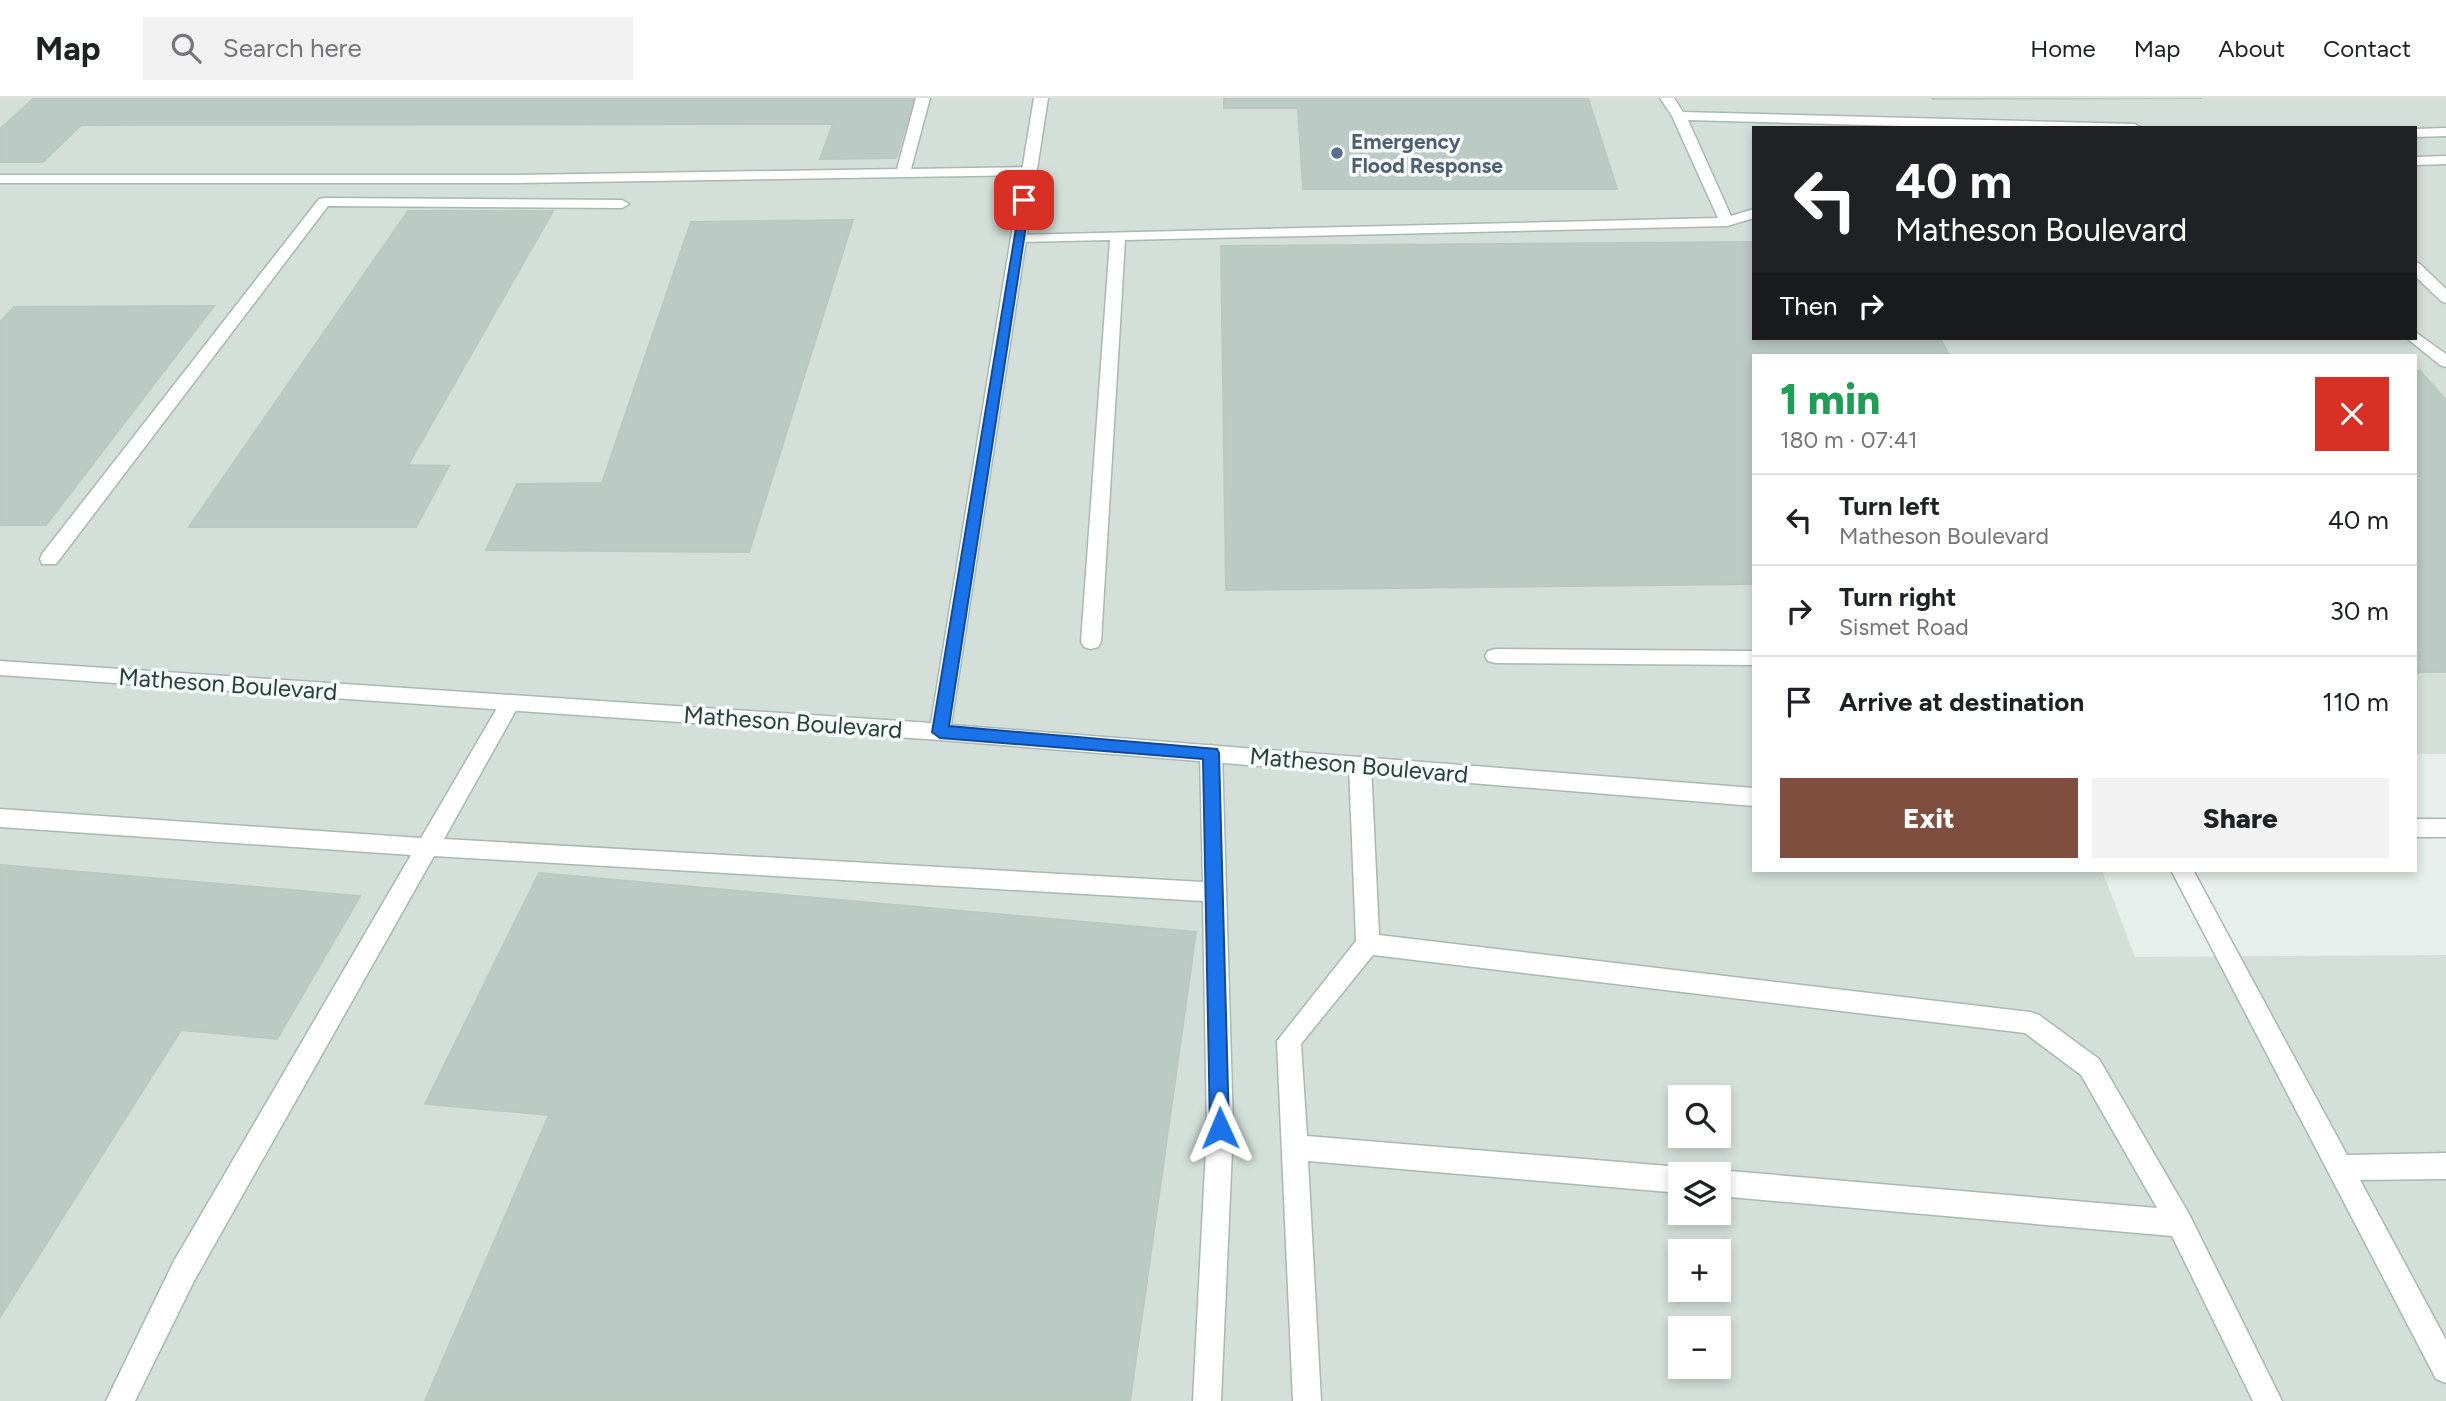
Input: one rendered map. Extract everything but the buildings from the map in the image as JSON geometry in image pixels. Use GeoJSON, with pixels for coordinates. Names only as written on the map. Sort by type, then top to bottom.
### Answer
{"type":"FeatureCollection","features":[{"type":"Feature","properties":{"kind":"street"},"geometry":{"type":"LineString","coordinates":[[903,173],[923,98]]}},
{"type":"Feature","properties":{"kind":"street"},"geometry":{"type":"LineString","coordinates":[[940,732],[1041,98]]}},
{"type":"Feature","properties":{"kind":"street"},"geometry":{"type":"LineString","coordinates":[[1667,98],[1679,116],[1727,222]]}},
{"type":"Feature","properties":{"kind":"street"},"geometry":{"type":"LineString","coordinates":[[1679,116],[2059,126]]}},
{"type":"Feature","properties":{"kind":"street"},"geometry":{"type":"LineString","coordinates":[[2417,133],[2446,132]]}},
{"type":"Feature","properties":{"kind":"street"},"geometry":{"type":"LineString","coordinates":[[2417,161],[2446,160]]}},
{"type":"Feature","properties":{"kind":"street"},"geometry":{"type":"LineString","coordinates":[[0,179],[517,179],[1029,171]]}},
{"type":"Feature","properties":{"kind":"street"},"geometry":{"type":"LineString","coordinates":[[49,559],[324,202],[622,204]]}},
{"type":"Feature","properties":{"kind":"street"},"geometry":{"type":"LineString","coordinates":[[1019,238],[1727,222],[1752,214]]}},
{"type":"Feature","properties":{"kind":"street"},"geometry":{"type":"LineString","coordinates":[[1091,642],[1118,236]]}},
{"type":"Feature","properties":{"kind":"street"},"geometry":{"type":"LineString","coordinates":[[2417,269],[2446,298]]}},
{"type":"Feature","properties":{"kind":"street"},"geometry":{"type":"LineString","coordinates":[[2417,339],[2446,362]]}},
{"type":"Feature","properties":{"kind":"street"},"geometry":{"type":"LineString","coordinates":[[1495,656],[1752,658]]}},
{"type":"Feature","properties":{"kind":"street","name":"Matheson Boulevard"},"geometry":{"type":"LineString","coordinates":[[0,668],[940,732],[1752,797]]}},
{"type":"Feature","properties":{"kind":"street"},"geometry":{"type":"LineString","coordinates":[[120,1401],[184,1271],[510,703]]}},
{"type":"Feature","properties":{"kind":"street"},"geometry":{"type":"LineString","coordinates":[[1207,1401],[1220,1128],[1211,753]]}},
{"type":"Feature","properties":{"kind":"street"},"geometry":{"type":"LineString","coordinates":[[1307,1401],[1289,1041],[1368,944],[1360,765]]}},
{"type":"Feature","properties":{"kind":"street"},"geometry":{"type":"LineString","coordinates":[[0,818],[427,847],[1214,892]]}},
{"type":"Feature","properties":{"kind":"street"},"geometry":{"type":"LineString","coordinates":[[2417,828],[2446,828]]}},
{"type":"Feature","properties":{"kind":"street"},"geometry":{"type":"LineString","coordinates":[[2183,872],[2446,1368]]}},
{"type":"Feature","properties":{"kind":"street"},"geometry":{"type":"LineString","coordinates":[[1368,944],[2029,1023],[2090,1067],[2180,1223],[2268,1401]]}},
{"type":"Feature","properties":{"kind":"street"},"geometry":{"type":"LineString","coordinates":[[1294,1147],[1668,1179]]}},
{"type":"Feature","properties":{"kind":"street"},"geometry":{"type":"LineString","coordinates":[[2340,1168],[2446,1166]]}},
{"type":"Feature","properties":{"kind":"street"},"geometry":{"type":"LineString","coordinates":[[1731,1184],[2180,1223]]}},
{"type":"Feature","properties":{"kind":"shaded area"},"geometry":{"type":"Polygon","coordinates":[[[0,98],[2446,98],[2446,754],[2417,754],[2417,354],[1752,354],[1752,872],[2103,872],[2135,957],[2446,955],[2446,1401],[0,1401],[0,98]]]}},
{"type":"Feature","properties":{"kind":"place","name":"Emergency Flood Response"},"geometry":{"type":"Point","coordinates":[1337,153]}},
{"type":"Feature","properties":{"kind":"route"},"geometry":{"type":"LineString","coordinates":[[1024,200],[940,732],[1211,753],[1220,1128]]}}]}
